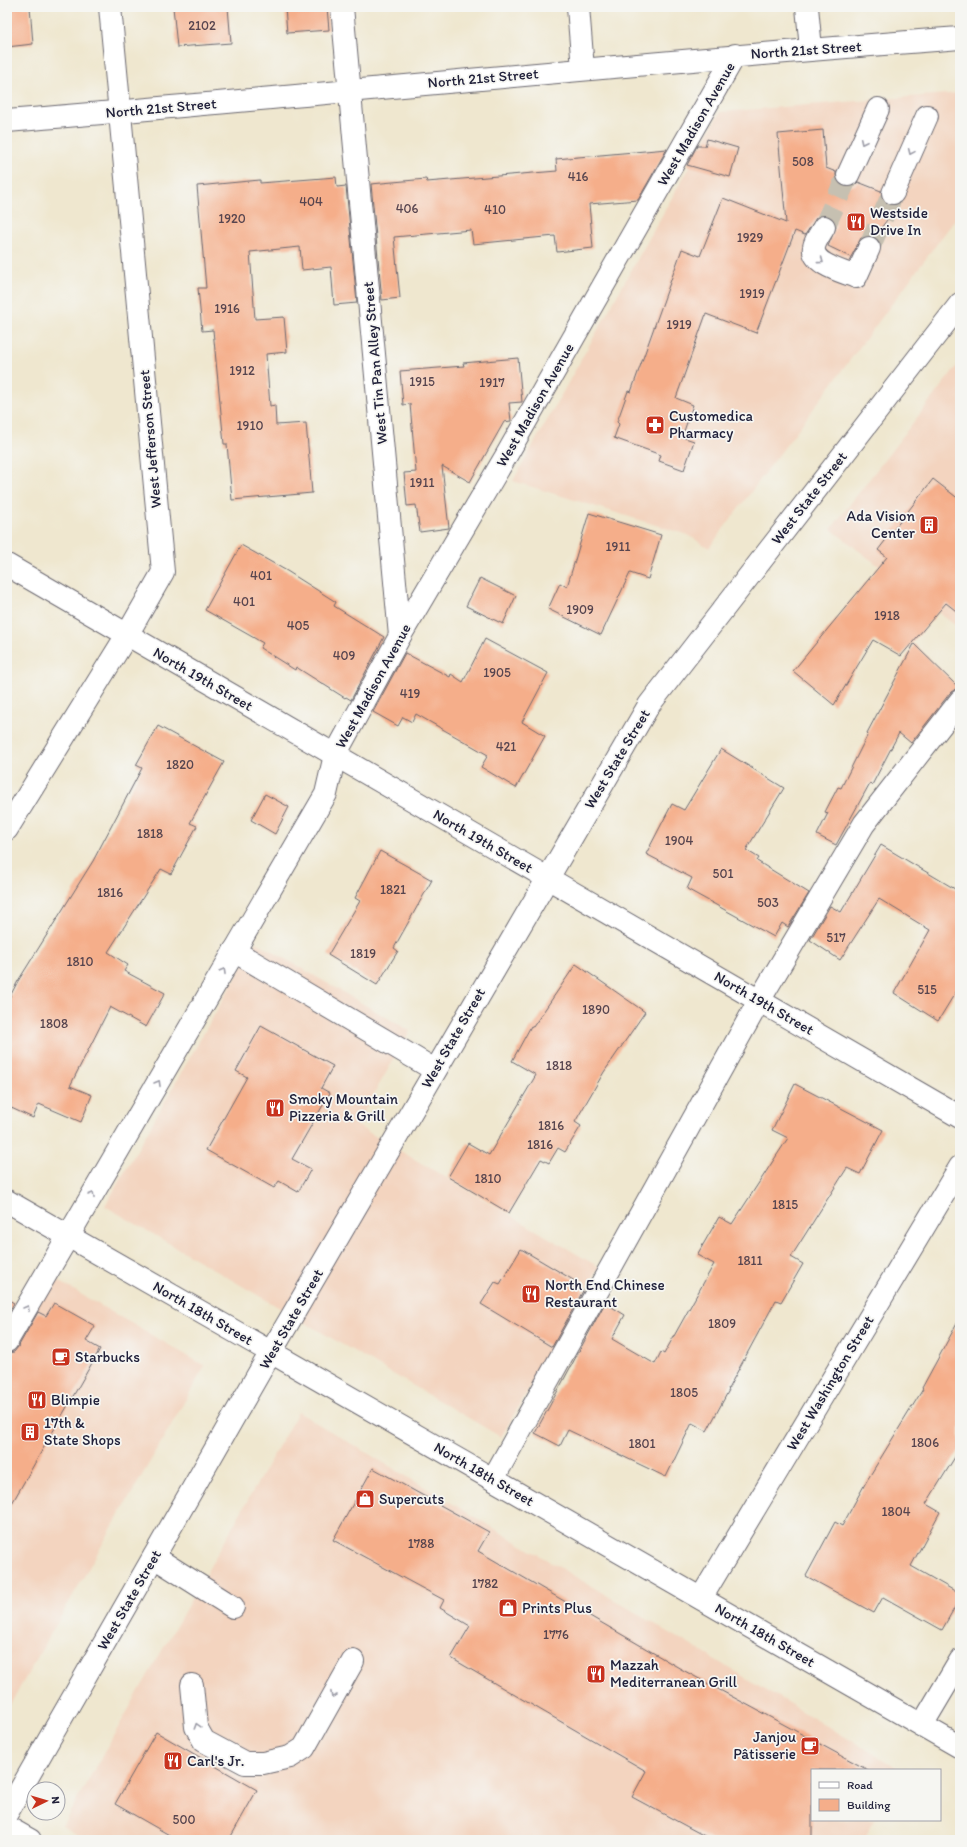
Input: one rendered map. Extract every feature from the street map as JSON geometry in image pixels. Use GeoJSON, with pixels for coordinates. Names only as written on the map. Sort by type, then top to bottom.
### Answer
{"type":"FeatureCollection","features":[{"type":"Feature","properties":{"kind":"street","name":"West Jefferson Street"},"geometry":{"type":"LineString","coordinates":[[7,829],[163,572],[110,7]]}},
{"type":"Feature","properties":{"kind":"street","name":"West Tin Pan Alley Street"},"geometry":{"type":"LineString","coordinates":[[342,7],[400,636]]}},
{"type":"Feature","properties":{"kind":"street"},"geometry":{"type":"LineString","coordinates":[[578,7],[583,69]]}},
{"type":"Feature","properties":{"kind":"street"},"geometry":{"type":"LineString","coordinates":[[807,7],[811,49]]}},
{"type":"Feature","properties":{"kind":"street","name":"North 21st Street"},"geometry":{"type":"LineString","coordinates":[[7,121],[120,112],[735,55],[960,38]]}},
{"type":"Feature","properties":{"kind":"street","name":"West Madison Avenue"},"geometry":{"type":"LineString","coordinates":[[7,1341],[326,794],[335,755],[400,636],[506,456],[735,55]]}},
{"type":"Feature","properties":{"kind":"street"},"geometry":{"type":"LineString","coordinates":[[848,175],[878,110]]}},
{"type":"Feature","properties":{"kind":"street"},"geometry":{"type":"LineString","coordinates":[[893,193],[927,116]]}},
{"type":"Feature","properties":{"kind":"street"},"geometry":{"type":"LineString","coordinates":[[824,227],[814,247],[816,256],[821,263],[856,277],[869,248]]}},
{"type":"Feature","properties":{"kind":"street","name":"West State Street"},"geometry":{"type":"LineString","coordinates":[[7,1813],[271,1352],[649,705],[960,304]]}},
{"type":"Feature","properties":{"kind":"street","name":"North 19th Street"},"geometry":{"type":"LineString","coordinates":[[7,565],[960,1117]]}},
{"type":"Feature","properties":{"kind":"street"},"geometry":{"type":"LineString","coordinates":[[493,1479],[759,1001],[864,824],[960,701]]}},
{"type":"Feature","properties":{"kind":"street"},"geometry":{"type":"LineString","coordinates":[[234,952],[435,1070]]}},
{"type":"Feature","properties":{"kind":"street","name":"West Washington Street"},"geometry":{"type":"LineString","coordinates":[[701,1598],[960,1167]]}},
{"type":"Feature","properties":{"kind":"street","name":"North 18th Street"},"geometry":{"type":"LineString","coordinates":[[7,1201],[960,1747]]}},
{"type":"Feature","properties":{"kind":"street"},"geometry":{"type":"LineString","coordinates":[[154,1557],[233,1607]]}},
{"type":"Feature","properties":{"kind":"street"},"geometry":{"type":"LineString","coordinates":[[192,1685],[196,1727],[204,1741],[246,1763],[262,1763],[290,1758],[304,1748],[353,1661]]}},
{"type":"Feature","properties":{"kind":"street"},"geometry":{"type":"LineString","coordinates":[[922,1725],[960,1661]]}},
{"type":"Feature","properties":{"kind":"street"},"geometry":{"type":"LineString","coordinates":[[7,1827],[30,1840]]}},
{"type":"Feature","properties":{"kind":"shaded area"},"geometry":{"type":"Polygon","coordinates":[[[960,93],[960,213],[709,548],[688,535],[513,481],[720,112],[960,93]]]}},
{"type":"Feature","properties":{"kind":"shaded area"},"geometry":{"type":"Polygon","coordinates":[[[960,362],[960,629],[831,529],[960,362]]]}},
{"type":"Feature","properties":{"kind":"shaded area"},"geometry":{"type":"Polygon","coordinates":[[[256,942],[410,1031],[356,1125],[599,1267],[501,1437],[105,1206],[256,942]]]}},
{"type":"Feature","properties":{"kind":"shaded area"},"geometry":{"type":"Polygon","coordinates":[[[51,1277],[205,1366],[7,1710],[7,1353],[51,1277]]]}},
{"type":"Feature","properties":{"kind":"shaded area"},"geometry":{"type":"Polygon","coordinates":[[[298,1412],[899,1769],[811,1769],[811,1821],[874,1821],[865,1837],[870,1840],[87,1840],[62,1826],[298,1412]]]}},
{"type":"Feature","properties":{"kind":"building"},"geometry":{"type":"Polygon","coordinates":[[[7,7],[30,7],[33,44],[7,47],[7,7]]]}},
{"type":"Feature","properties":{"kind":"building"},"geometry":{"type":"Polygon","coordinates":[[[173,7],[228,7],[231,43],[177,47],[173,7]]]}},
{"type":"Feature","properties":{"kind":"building"},"geometry":{"type":"Polygon","coordinates":[[[285,7],[327,7],[329,30],[287,33],[285,7]]]}},
{"type":"Feature","properties":{"kind":"building"},"geometry":{"type":"Polygon","coordinates":[[[823,130],[826,168],[836,172],[838,183],[849,187],[858,182],[881,191],[883,200],[888,204],[894,205],[900,203],[874,237],[868,236],[861,238],[851,257],[828,246],[836,227],[835,221],[830,216],[823,215],[817,217],[805,235],[795,231],[756,333],[706,314],[676,398],[693,405],[682,437],[694,441],[684,470],[659,461],[661,455],[614,438],[619,424],[617,422],[628,391],[631,392],[682,249],[700,256],[723,198],[786,223],[778,134],[823,130]]]}},
{"type":"Feature","properties":{"kind":"building"},"geometry":{"type":"Polygon","coordinates":[[[707,139],[738,148],[730,177],[687,165],[697,146],[705,146],[707,139]]]}},
{"type":"Feature","properties":{"kind":"building"},"geometry":{"type":"Polygon","coordinates":[[[667,149],[638,200],[589,204],[593,248],[557,252],[555,236],[473,244],[471,230],[394,237],[400,298],[382,300],[371,184],[426,179],[427,182],[557,171],[556,159],[667,149]]]}},
{"type":"Feature","properties":{"kind":"building"},"geometry":{"type":"Polygon","coordinates":[[[336,177],[337,187],[346,186],[357,303],[334,305],[331,267],[302,270],[300,247],[250,252],[255,319],[284,317],[287,352],[266,354],[270,406],[275,405],[276,425],[306,423],[312,493],[232,500],[227,444],[224,444],[213,330],[202,331],[198,288],[206,288],[197,186],[260,180],[260,183],[336,177]]]}},
{"type":"Feature","properties":{"kind":"building"},"geometry":{"type":"Polygon","coordinates":[[[518,358],[522,402],[509,403],[511,421],[504,422],[470,482],[442,466],[449,528],[420,532],[416,505],[407,506],[404,473],[416,472],[410,404],[403,405],[400,371],[464,366],[463,363],[518,358]]]}},
{"type":"Feature","properties":{"kind":"building"},"geometry":{"type":"Polygon","coordinates":[[[933,479],[960,500],[960,614],[946,603],[901,656],[873,640],[834,705],[793,671],[887,557],[878,550],[933,479]]]}},
{"type":"Feature","properties":{"kind":"building"},"geometry":{"type":"Polygon","coordinates":[[[589,513],[661,535],[648,579],[630,573],[601,635],[548,609],[560,583],[567,587],[589,513]]]}},
{"type":"Feature","properties":{"kind":"building"},"geometry":{"type":"Polygon","coordinates":[[[241,545],[287,571],[336,602],[334,606],[384,637],[351,700],[346,697],[345,698],[296,667],[295,670],[260,648],[263,643],[205,610],[241,545]]]}},
{"type":"Feature","properties":{"kind":"building"},"geometry":{"type":"Polygon","coordinates":[[[480,578],[516,596],[503,624],[466,606],[480,578]]]}},
{"type":"Feature","properties":{"kind":"building"},"geometry":{"type":"Polygon","coordinates":[[[485,639],[548,673],[522,722],[545,736],[516,788],[481,767],[488,755],[416,714],[412,722],[403,717],[398,726],[373,712],[405,653],[450,677],[451,674],[463,682],[485,639]]]}},
{"type":"Feature","properties":{"kind":"building"},"geometry":{"type":"Polygon","coordinates":[[[914,644],[958,687],[950,693],[911,743],[899,733],[872,785],[870,783],[836,845],[817,835],[828,813],[825,812],[838,787],[841,788],[868,734],[867,733],[914,644]]]}},
{"type":"Feature","properties":{"kind":"building"},"geometry":{"type":"Polygon","coordinates":[[[158,726],[224,762],[190,823],[197,826],[171,874],[161,869],[108,952],[128,965],[124,971],[165,993],[146,1027],[110,1007],[70,1086],[92,1095],[81,1122],[39,1104],[33,1118],[7,1106],[7,1002],[18,981],[93,861],[142,768],[136,765],[158,726]]]}},
{"type":"Feature","properties":{"kind":"building"},"geometry":{"type":"Polygon","coordinates":[[[721,749],[784,788],[746,850],[759,858],[757,861],[809,893],[788,927],[782,923],[774,937],[687,889],[692,878],[646,854],[672,804],[684,810],[721,749]]]}},
{"type":"Feature","properties":{"kind":"building"},"geometry":{"type":"Polygon","coordinates":[[[265,794],[289,807],[275,834],[251,820],[265,794]]]}},
{"type":"Feature","properties":{"kind":"building"},"geometry":{"type":"Polygon","coordinates":[[[881,845],[960,892],[960,985],[938,1021],[894,993],[930,930],[879,899],[840,960],[810,940],[830,906],[841,912],[881,845]]]}},
{"type":"Feature","properties":{"kind":"building"},"geometry":{"type":"Polygon","coordinates":[[[380,851],[432,880],[394,948],[398,951],[377,985],[328,955],[360,901],[355,898],[380,851]]]}},
{"type":"Feature","properties":{"kind":"building"},"geometry":{"type":"Polygon","coordinates":[[[576,964],[645,1012],[604,1072],[575,1122],[581,1126],[565,1152],[558,1148],[549,1163],[541,1159],[509,1213],[448,1177],[468,1143],[489,1155],[536,1075],[512,1061],[531,1026],[533,1027],[576,964]]]}},
{"type":"Feature","properties":{"kind":"building","name":"Smoky Mountain Pizzeria & Grill"},"geometry":{"type":"Polygon","coordinates":[[[261,1026],[333,1066],[321,1088],[330,1093],[292,1159],[311,1169],[298,1192],[279,1181],[274,1188],[206,1150],[247,1077],[236,1071],[261,1026]]]}},
{"type":"Feature","properties":{"kind":"building"},"geometry":{"type":"Polygon","coordinates":[[[795,1084],[883,1130],[860,1174],[847,1168],[791,1257],[803,1264],[781,1302],[776,1300],[707,1431],[692,1423],[666,1477],[568,1430],[560,1446],[535,1433],[605,1303],[625,1315],[612,1339],[655,1364],[661,1352],[664,1354],[714,1264],[697,1255],[719,1217],[732,1224],[788,1138],[772,1130],[795,1084]]]}},
{"type":"Feature","properties":{"kind":"building","name":"North End Chinese Restaurant"},"geometry":{"type":"Polygon","coordinates":[[[521,1249],[580,1284],[578,1288],[583,1291],[552,1347],[481,1304],[495,1282],[500,1284],[521,1249]]]}},
{"type":"Feature","properties":{"kind":"building"},"geometry":{"type":"Polygon","coordinates":[[[7,1299],[14,1303],[7,1316],[7,1299]]]}},
{"type":"Feature","properties":{"kind":"building","name":"17th & State Shops"},"geometry":{"type":"Polygon","coordinates":[[[54,1303],[95,1326],[86,1341],[100,1349],[7,1512],[7,1353],[14,1352],[18,1347],[38,1312],[46,1316],[54,1303]]]}},
{"type":"Feature","properties":{"kind":"building"},"geometry":{"type":"Polygon","coordinates":[[[960,1318],[960,1449],[926,1504],[940,1512],[911,1566],[960,1594],[960,1598],[942,1630],[883,1597],[874,1613],[806,1576],[835,1522],[842,1526],[866,1482],[923,1389],[922,1388],[960,1318]]]}},
{"type":"Feature","properties":{"kind":"building"},"geometry":{"type":"Polygon","coordinates":[[[373,1468],[489,1532],[478,1551],[681,1669],[866,1769],[811,1769],[812,1840],[712,1840],[632,1797],[646,1771],[451,1658],[470,1626],[440,1608],[444,1600],[333,1540],[373,1468]]]}},
{"type":"Feature","properties":{"kind":"building","name":"Carl's Jr."},"geometry":{"type":"Polygon","coordinates":[[[156,1732],[257,1790],[229,1840],[178,1840],[115,1804],[156,1732]]]}},
{"type":"Feature","properties":{"kind":"tunnel"},"geometry":{"type":"LineString","coordinates":[[824,227],[848,175]]}},
{"type":"Feature","properties":{"kind":"tunnel"},"geometry":{"type":"LineString","coordinates":[[869,248],[893,193]]}},
{"type":"Feature","properties":{"kind":"place","name":"Westside Drive In"},"geometry":{"type":"Point","coordinates":[856,222]}},
{"type":"Feature","properties":{"kind":"place","name":"Customedica Pharmacy"},"geometry":{"type":"Point","coordinates":[655,425]}},
{"type":"Feature","properties":{"kind":"place","name":"Ada Vision Center"},"geometry":{"type":"Point","coordinates":[929,525]}},
{"type":"Feature","properties":{"kind":"place","name":"Smoky Mountain Pizzeria & Grill"},"geometry":{"type":"Point","coordinates":[275,1108]}},
{"type":"Feature","properties":{"kind":"place","name":"North End Chinese Restaurant"},"geometry":{"type":"Point","coordinates":[531,1294]}},
{"type":"Feature","properties":{"kind":"place","name":"Starbucks"},"geometry":{"type":"Point","coordinates":[61,1357]}},
{"type":"Feature","properties":{"kind":"place","name":"Blimpie"},"geometry":{"type":"Point","coordinates":[37,1400]}},
{"type":"Feature","properties":{"kind":"place","name":"17th & State Shops"},"geometry":{"type":"Point","coordinates":[30,1432]}},
{"type":"Feature","properties":{"kind":"place","name":"Supercuts"},"geometry":{"type":"Point","coordinates":[365,1499]}},
{"type":"Feature","properties":{"kind":"place","name":"Prints Plus"},"geometry":{"type":"Point","coordinates":[508,1608]}},
{"type":"Feature","properties":{"kind":"place","name":"Mazzah Mediterranean Grill"},"geometry":{"type":"Point","coordinates":[596,1674]}},
{"type":"Feature","properties":{"kind":"place","name":"Janjou Pâtisserie"},"geometry":{"type":"Point","coordinates":[810,1746]}},
{"type":"Feature","properties":{"kind":"place","name":"Carl's Jr."},"geometry":{"type":"Point","coordinates":[173,1761]}}]}
